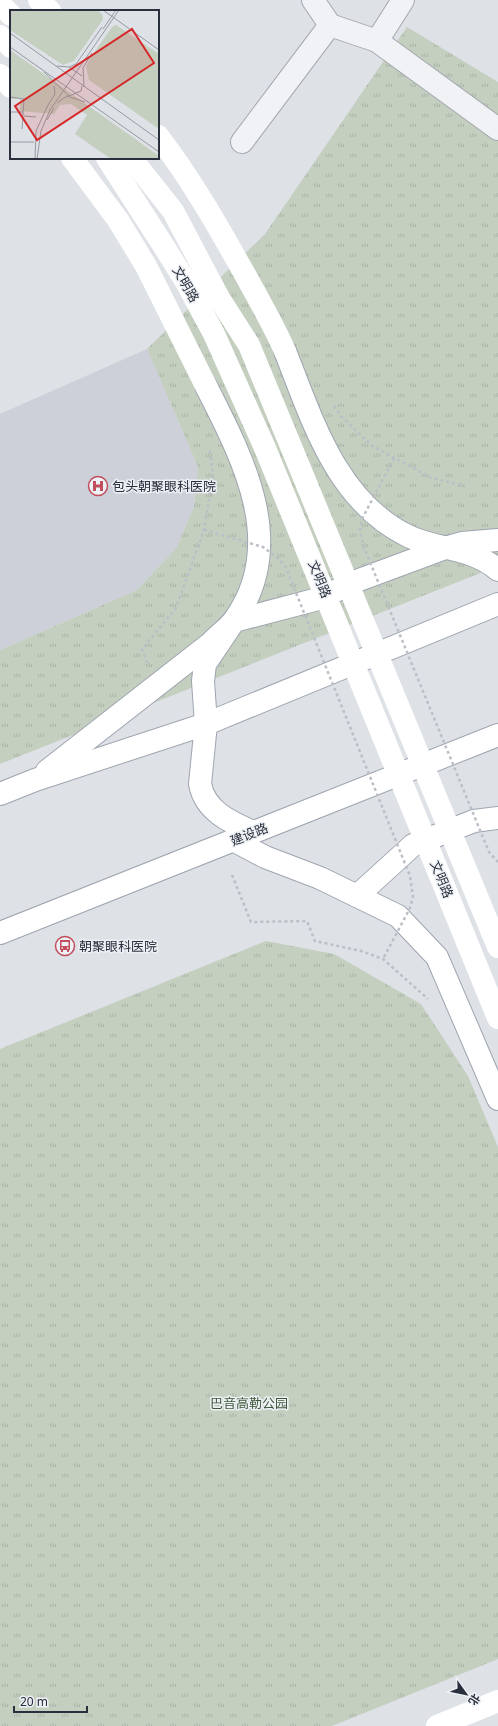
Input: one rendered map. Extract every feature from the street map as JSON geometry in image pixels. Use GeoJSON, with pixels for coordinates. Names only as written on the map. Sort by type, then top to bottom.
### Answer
{"type":"FeatureCollection","features":[{"type":"Feature","properties":{"kind":"main road"},"geometry":{"type":"LineString","coordinates":[[38,0],[49,10]]}},
{"type":"Feature","properties":{"kind":"main road"},"geometry":{"type":"LineString","coordinates":[[0,4],[10,14]]}},
{"type":"Feature","properties":{"kind":"main road"},"geometry":{"type":"LineString","coordinates":[[0,36],[10,46]]}},
{"type":"Feature","properties":{"kind":"main road"},"geometry":{"type":"LineString","coordinates":[[0,75],[10,86]]}},
{"type":"Feature","properties":{"kind":"main road"},"geometry":{"type":"LineString","coordinates":[[159,137],[187,178],[231,250],[278,334],[324,446],[354,494],[380,518],[395,529],[409,536],[477,556],[498,570]]}},
{"type":"Feature","properties":{"kind":"main road","name":"文明路"},"geometry":{"type":"LineString","coordinates":[[73,159],[118,220],[146,266],[232,438],[248,477],[256,505],[260,542],[255,572],[244,603],[234,621],[205,664],[203,681],[206,724],[200,776],[201,791],[211,807],[220,816],[253,832]]}},
{"type":"Feature","properties":{"kind":"main road","name":"文明路"},"geometry":{"type":"LineString","coordinates":[[108,159],[163,245],[214,334],[265,448],[307,549],[498,1018]]}},
{"type":"Feature","properties":{"kind":"main road","name":"文明路"},"geometry":{"type":"LineString","coordinates":[[132,159],[173,211],[219,298],[249,346],[498,947]]}},
{"type":"Feature","properties":{"kind":"main road"},"geometry":{"type":"LineString","coordinates":[[35,780],[198,652],[234,621],[318,599],[359,580],[448,547],[498,540]]}},
{"type":"Feature","properties":{"kind":"main road"},"geometry":{"type":"LineString","coordinates":[[0,794],[35,780],[206,724],[498,604]]}},
{"type":"Feature","properties":{"kind":"main road","name":"建设路"},"geometry":{"type":"LineString","coordinates":[[0,933],[498,735]]}},
{"type":"Feature","properties":{"kind":"main road"},"geometry":{"type":"LineString","coordinates":[[357,896],[413,845],[474,821],[498,818]]}},
{"type":"Feature","properties":{"kind":"main road"},"geometry":{"type":"LineString","coordinates":[[233,840],[265,857],[320,878],[398,916],[437,957],[498,1099]]}},
{"type":"Feature","properties":{"kind":"main road"},"geometry":{"type":"LineString","coordinates":[[437,1726],[498,1701]]}},
{"type":"Feature","properties":{"kind":"street"},"geometry":{"type":"LineString","coordinates":[[313,0],[330,25],[377,41],[498,129]]}},
{"type":"Feature","properties":{"kind":"street"},"geometry":{"type":"LineString","coordinates":[[377,41],[403,0]]}},
{"type":"Feature","properties":{"kind":"street"},"geometry":{"type":"LineString","coordinates":[[242,142],[330,25]]}},
{"type":"Feature","properties":{"kind":"path"},"geometry":{"type":"LineString","coordinates":[[330,401],[342,416],[370,445],[431,478],[464,486]]}},
{"type":"Feature","properties":{"kind":"path"},"geometry":{"type":"LineString","coordinates":[[147,663],[142,649],[176,608],[204,530],[213,476],[210,448]]}},
{"type":"Feature","properties":{"kind":"path"},"geometry":{"type":"LineString","coordinates":[[394,458],[362,519],[360,529],[363,545],[489,852],[498,862]]}},
{"type":"Feature","properties":{"kind":"path"},"geometry":{"type":"LineString","coordinates":[[204,530],[263,547],[279,559],[286,568],[410,876],[413,897],[410,908],[383,959]]}},
{"type":"Feature","properties":{"kind":"path"},"geometry":{"type":"LineString","coordinates":[[232,875],[251,922],[307,921],[315,941],[361,951],[383,959],[418,990]]}},
{"type":"Feature","properties":{"kind":"shaded area","name":"包头朝聚眼科医院"},"geometry":{"type":"Polygon","coordinates":[[[147,349],[198,467],[194,506],[177,547],[137,590],[0,650],[0,414],[147,349]]]}},
{"type":"Feature","properties":{"kind":"green space"},"geometry":{"type":"Polygon","coordinates":[[[407,27],[498,82],[498,566],[0,764],[0,650],[137,590],[177,547],[194,506],[198,467],[147,349],[265,234],[407,27]]]}},
{"type":"Feature","properties":{"kind":"green space","name":"巴音高勒公园"},"geometry":{"type":"Polygon","coordinates":[[[266,941],[334,954],[421,1004],[468,1076],[498,1147],[498,1659],[332,1726],[0,1726],[0,1049],[266,941]]]}},
{"type":"Feature","properties":{"kind":"place","name":"包头朝聚眼科医院"},"geometry":{"type":"Point","coordinates":[98,486]}},
{"type":"Feature","properties":{"kind":"place","name":"朝聚眼科医院"},"geometry":{"type":"Point","coordinates":[65,946]}}]}
